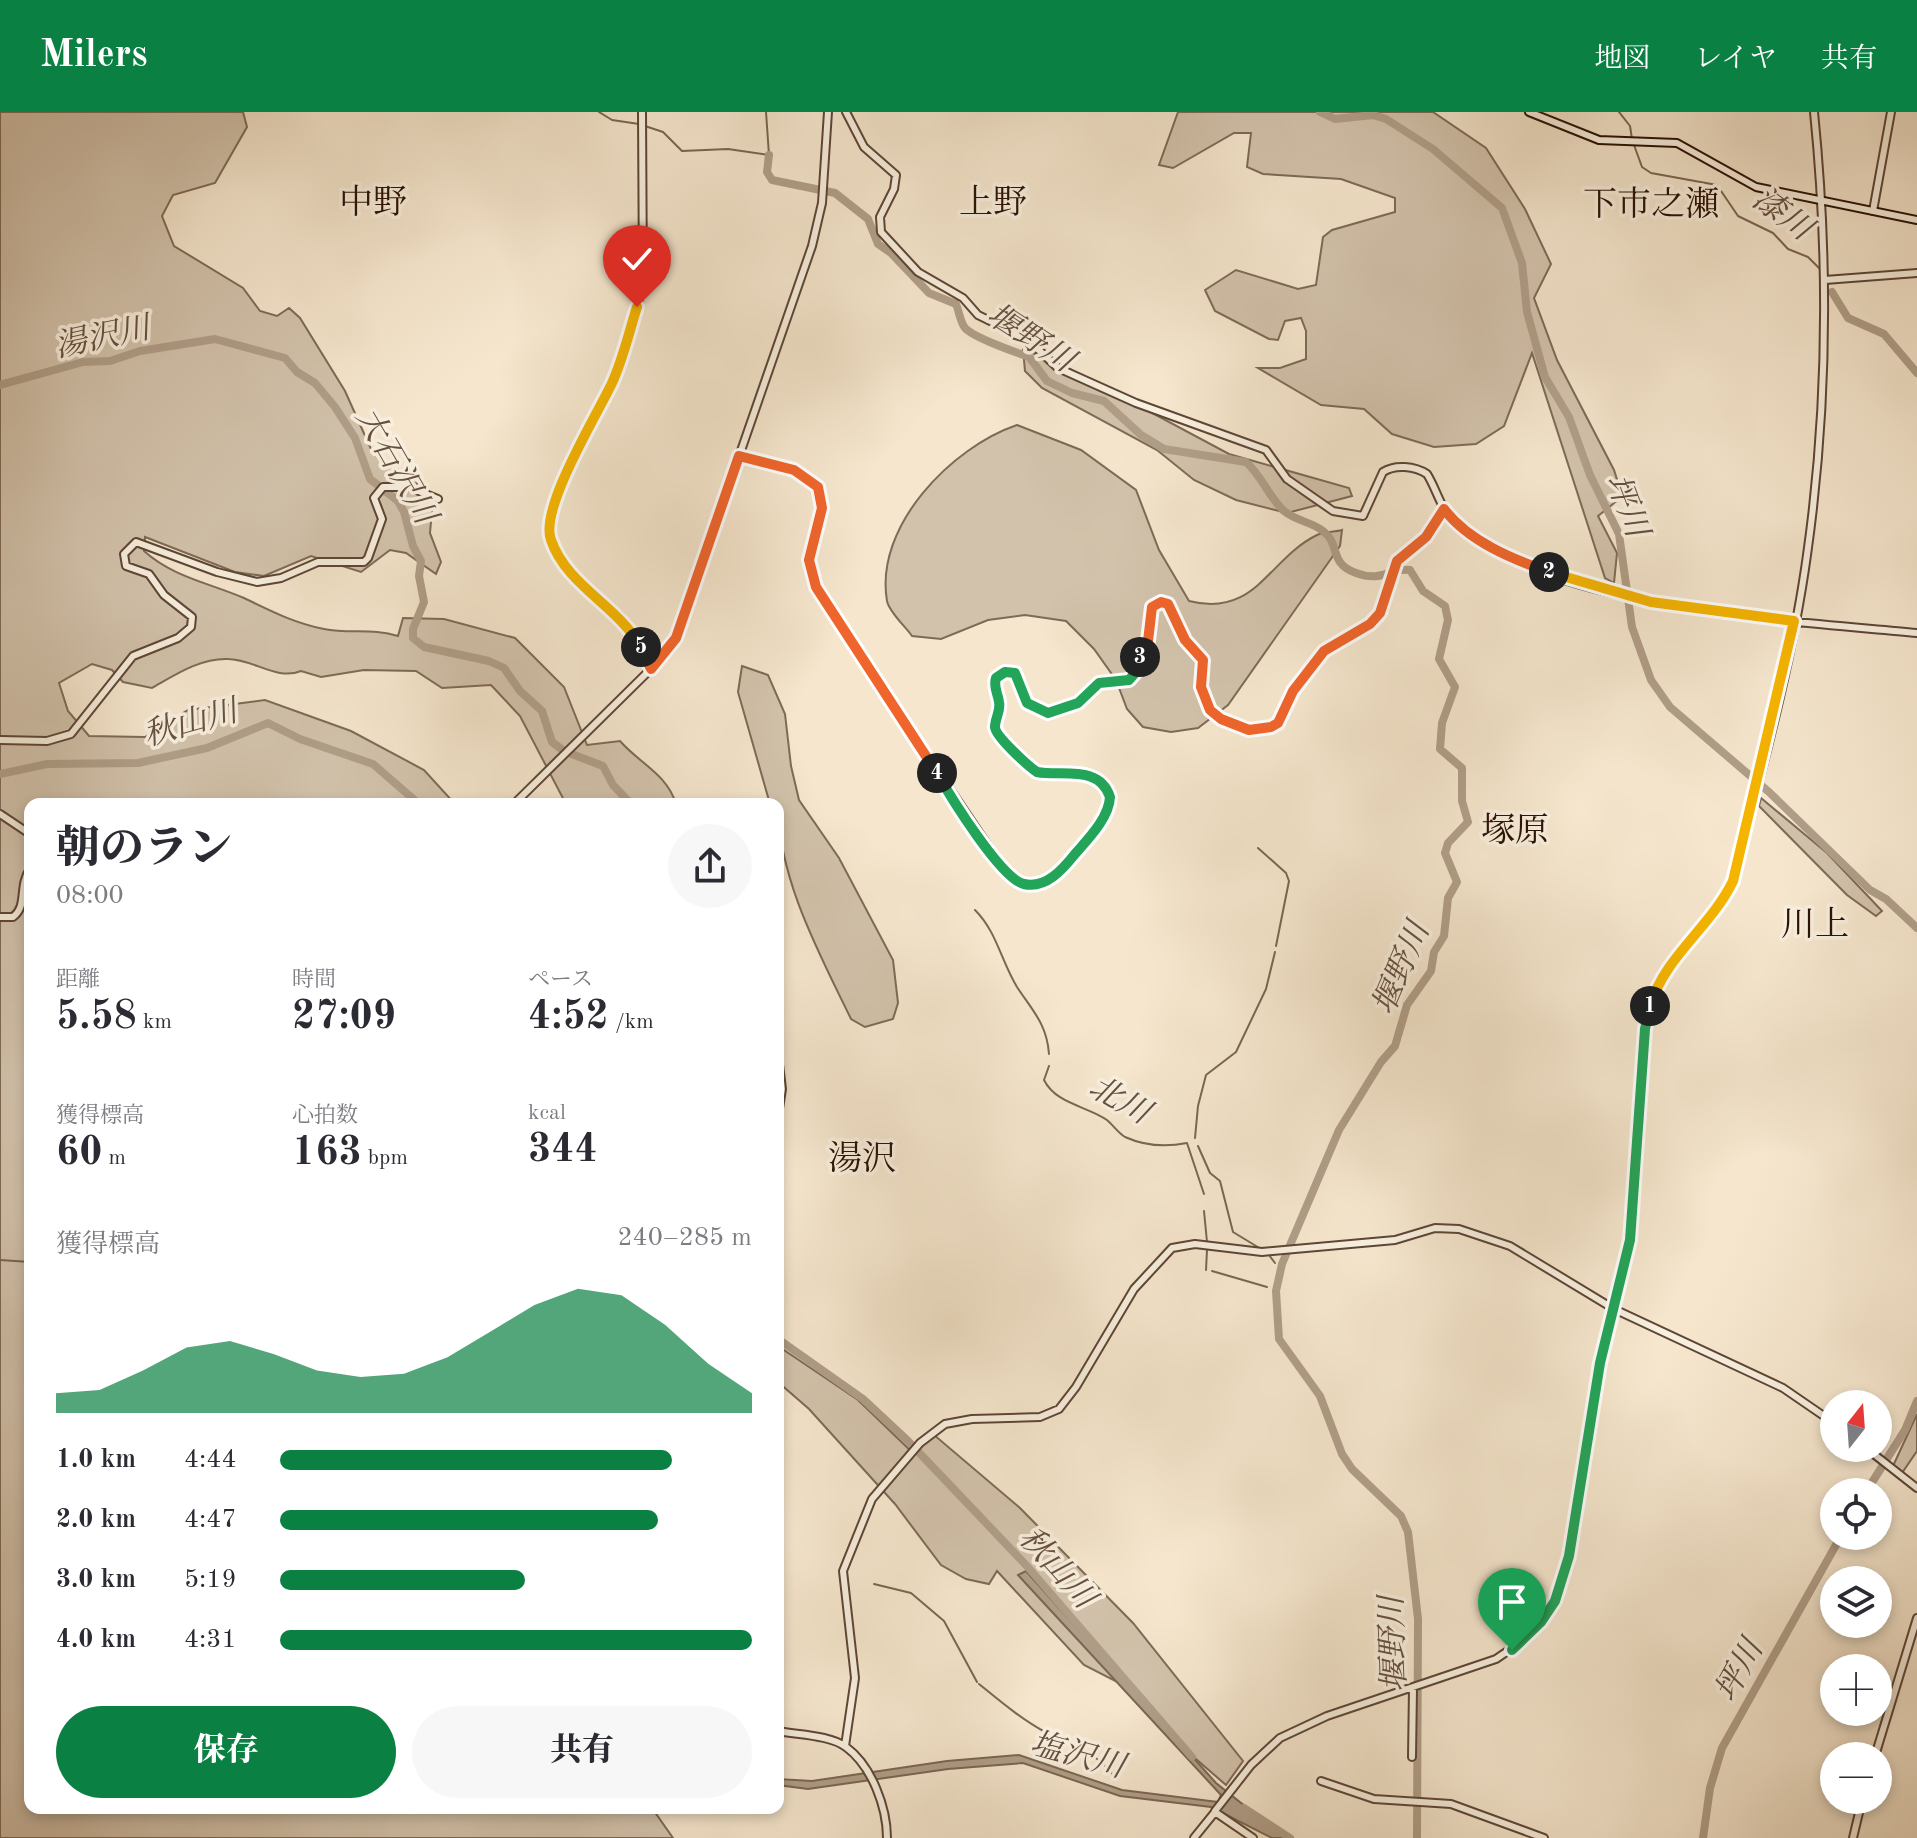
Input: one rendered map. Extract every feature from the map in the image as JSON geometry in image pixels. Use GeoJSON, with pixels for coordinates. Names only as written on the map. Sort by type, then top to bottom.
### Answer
{"type":"FeatureCollection","features":[{"type":"Feature","properties":{"kind":"street"},"geometry":{"type":"LineString","coordinates":[[642,112],[643,285],[614,380],[556,496],[550,539],[574,579],[621,617],[651,669]]}},
{"type":"Feature","properties":{"kind":"street"},"geometry":{"type":"LineString","coordinates":[[520,798],[651,669],[676,638],[812,246],[822,198],[828,112]]}},
{"type":"Feature","properties":{"kind":"street"},"geometry":{"type":"LineString","coordinates":[[846,112],[864,147],[896,175],[894,189],[880,217],[884,238],[918,272],[963,298],[978,315],[1027,339],[1051,364],[1136,403],[1266,450],[1287,479],[1341,514],[1363,516],[1379,477],[1394,467],[1415,468],[1427,474],[1444,509],[1466,531],[1511,557],[1625,596],[1794,621],[1917,633]]}},
{"type":"Feature","properties":{"kind":"street"},"geometry":{"type":"LineString","coordinates":[[1529,112],[1599,140],[1677,143],[1756,187],[1917,220]]}},
{"type":"Feature","properties":{"kind":"street"},"geometry":{"type":"LineString","coordinates":[[1194,1838],[1251,1765],[1280,1738],[1327,1716],[1490,1662],[1512,1650],[1541,1622],[1555,1601],[1569,1556],[1600,1363],[1632,1225],[1648,1013],[1666,970],[1713,917],[1729,891],[1762,765],[1807,558],[1819,453],[1825,280],[1823,202],[1814,112]]}},
{"type":"Feature","properties":{"kind":"street"},"geometry":{"type":"LineString","coordinates":[[1873,211],[1891,112]]}},
{"type":"Feature","properties":{"kind":"street"},"geometry":{"type":"LineString","coordinates":[[1825,280],[1917,273]]}},
{"type":"Feature","properties":{"kind":"street"},"geometry":{"type":"LineString","coordinates":[[739,456],[794,470],[818,487],[822,508],[809,560],[820,596],[1007,874],[1025,884],[1045,882],[1069,861],[1099,823],[1110,797],[1100,782],[1082,773],[1037,772],[1018,752],[1001,741],[995,726],[1000,709],[994,686],[998,676],[1008,672],[1017,675],[1024,700],[1038,711],[1048,713],[1074,705],[1099,683],[1133,677],[1148,641],[1150,611],[1154,605],[1165,602],[1171,607],[1185,640],[1203,660],[1201,687],[1210,710],[1228,723],[1249,730],[1264,730],[1278,723],[1293,691],[1324,651],[1370,624],[1380,613],[1394,567],[1405,551],[1426,537],[1444,509]]}},
{"type":"Feature","properties":{"kind":"street"},"geometry":{"type":"LineString","coordinates":[[0,740],[47,741],[71,734],[133,656],[178,638],[191,627],[192,617],[164,595],[149,574],[126,566],[124,554],[130,544],[136,542],[242,579],[271,581],[318,562],[364,562],[382,519],[374,501],[383,487],[409,487],[438,499]]}},
{"type":"Feature","properties":{"kind":"street"},"geometry":{"type":"LineString","coordinates":[[0,814],[24,830]]}},
{"type":"Feature","properties":{"kind":"street"},"geometry":{"type":"LineString","coordinates":[[0,917],[13,917],[19,913],[24,878]]}},
{"type":"Feature","properties":{"kind":"street"},"geometry":{"type":"LineString","coordinates":[[845,1746],[855,1678],[843,1571],[872,1499],[934,1430],[957,1421],[1040,1417],[1059,1409],[1076,1387],[1134,1289],[1172,1248],[1195,1244],[1239,1251],[1288,1250],[1395,1240],[1435,1228],[1451,1227],[1510,1246],[1614,1309],[1783,1388],[1820,1413]]}},
{"type":"Feature","properties":{"kind":"street"},"geometry":{"type":"LineString","coordinates":[[1883,1462],[1917,1488]]}},
{"type":"Feature","properties":{"kind":"street"},"geometry":{"type":"LineString","coordinates":[[1879,1742],[1917,1618]]}},
{"type":"Feature","properties":{"kind":"street"},"geometry":{"type":"LineString","coordinates":[[1412,1757],[1413,1687]]}},
{"type":"Feature","properties":{"kind":"street"},"geometry":{"type":"LineString","coordinates":[[784,1732],[845,1746],[865,1770],[883,1804],[887,1838]]}},
{"type":"Feature","properties":{"kind":"street"},"geometry":{"type":"LineString","coordinates":[[824,1740],[838,1740],[848,1733]]}},
{"type":"Feature","properties":{"kind":"street"},"geometry":{"type":"LineString","coordinates":[[848,1733],[860,1763]]}},
{"type":"Feature","properties":{"kind":"street"},"geometry":{"type":"LineString","coordinates":[[1321,1781],[1374,1799],[1451,1804],[1544,1838]]}},
{"type":"Feature","properties":{"kind":"street"},"geometry":{"type":"LineString","coordinates":[[1215,1812],[1253,1838]]}},
{"type":"Feature","properties":{"kind":"street"},"geometry":{"type":"LineString","coordinates":[[1853,1838],[1859,1814]]}},
{"type":"Feature","properties":{"kind":"shaded area"},"geometry":{"type":"Polygon","coordinates":[[[0,112],[243,112],[247,127],[215,183],[173,195],[162,216],[174,246],[243,288],[260,311],[277,316],[289,308],[300,318],[345,391],[371,449],[417,484],[432,510],[430,533],[441,562],[436,574],[406,553],[390,550],[361,572],[311,556],[264,576],[235,572],[145,537],[144,551],[179,573],[313,626],[398,636],[403,618],[444,619],[515,638],[564,687],[587,745],[620,741],[659,777],[674,798],[563,798],[520,716],[491,685],[442,688],[416,671],[364,670],[321,677],[301,671],[274,672],[228,659],[198,664],[152,688],[123,682],[112,670],[92,664],[59,683],[68,711],[89,736],[145,737],[188,710],[265,700],[351,731],[424,770],[450,798],[24,798],[24,1814],[656,1814],[673,1838],[0,1838],[0,112]]]}},
{"type":"Feature","properties":{"kind":"shaded area"},"geometry":{"type":"Polygon","coordinates":[[[1178,112],[1433,112],[1486,148],[1525,209],[1551,264],[1534,298],[1557,360],[1614,470],[1621,492],[1618,500],[1598,516],[1617,553],[1614,583],[1605,578],[1532,353],[1504,426],[1476,444],[1434,447],[1392,434],[1364,409],[1321,405],[1258,368],[1280,368],[1306,359],[1306,331],[1301,318],[1285,321],[1278,340],[1269,339],[1215,311],[1205,290],[1236,270],[1298,289],[1316,285],[1323,237],[1332,230],[1395,212],[1395,198],[1341,179],[1263,174],[1247,167],[1251,133],[1234,133],[1173,168],[1159,165],[1178,112]]]}},
{"type":"Feature","properties":{"kind":"shaded area"},"geometry":{"type":"Polygon","coordinates":[[[1023,349],[1068,368],[1229,454],[1349,488],[1352,496],[1287,513],[1236,500],[1194,480],[1157,450],[1042,388],[1025,371],[1023,349]]]}},
{"type":"Feature","properties":{"kind":"shaded area"},"geometry":{"type":"Polygon","coordinates":[[[1017,425],[1081,450],[1136,490],[1159,550],[1189,601],[1212,604],[1246,594],[1300,545],[1317,535],[1342,530],[1340,546],[1228,705],[1198,728],[1171,732],[1143,727],[1127,709],[1116,680],[1094,649],[1066,621],[1025,615],[988,620],[941,639],[912,636],[891,610],[887,601],[886,573],[893,545],[905,518],[923,493],[967,451],[1017,425]]]}},
{"type":"Feature","properties":{"kind":"shaded area"},"geometry":{"type":"Polygon","coordinates":[[[742,666],[768,675],[785,714],[791,766],[799,800],[839,858],[893,960],[898,1003],[893,1019],[865,1027],[851,1019],[814,941],[785,860],[784,798],[768,798],[738,692],[742,666]]]}},
{"type":"Feature","properties":{"kind":"shaded area"},"geometry":{"type":"Polygon","coordinates":[[[1761,798],[1827,853],[1882,911],[1876,916],[1847,895],[1759,806],[1761,798]]]}},
{"type":"Feature","properties":{"kind":"shaded area"},"geometry":{"type":"Polygon","coordinates":[[[784,1350],[858,1400],[914,1454],[933,1434],[1020,1508],[1133,1623],[1243,1761],[1226,1785],[1196,1759],[1141,1694],[1084,1665],[997,1571],[989,1584],[966,1579],[941,1565],[895,1504],[809,1409],[784,1387],[784,1350]]]}},
{"type":"Feature","properties":{"kind":"shaded area"},"geometry":{"type":"Polygon","coordinates":[[[1917,1414],[1917,1451],[1902,1473],[1893,1466],[1917,1414]]]}},
{"type":"Feature","properties":{"kind":"shaded area"},"geometry":{"type":"Polygon","coordinates":[[[1026,1571],[1216,1783],[1285,1838],[1272,1838],[1211,1807],[1120,1796],[1023,1763],[948,1769],[808,1789],[784,1786],[784,1779],[812,1781],[947,1761],[1019,1755],[1122,1790],[1218,1802],[1221,1795],[1018,1575],[1026,1571]]]}},
{"type":"Feature","properties":{"kind":"waterway"},"geometry":{"type":"LineString","coordinates":[[599,112],[612,120],[639,124]]}},
{"type":"Feature","properties":{"kind":"waterway"},"geometry":{"type":"LineString","coordinates":[[645,126],[663,132],[682,151],[728,149],[769,155],[766,112]]}},
{"type":"Feature","properties":{"kind":"waterway","name":"坪川"},"geometry":{"type":"LineString","coordinates":[[1320,112],[1335,119],[1373,115],[1386,119],[1433,149],[1502,208],[1522,263],[1527,312],[1545,377],[1569,417],[1590,475],[1619,534],[1632,627],[1651,680],[1670,707],[1769,792],[1870,890],[1886,899],[1917,928]]}},
{"type":"Feature","properties":{"kind":"waterway","name":"漆川"},"geometry":{"type":"LineString","coordinates":[[1619,112],[1630,126],[1632,139]]}},
{"type":"Feature","properties":{"kind":"waterway","name":"漆川"},"geometry":{"type":"LineString","coordinates":[[1634,145],[1642,167],[1651,173],[1717,185],[1738,216],[1773,233],[1788,249],[1808,257],[1821,270]]}},
{"type":"Feature","properties":{"kind":"waterway","name":"堰野川"},"geometry":{"type":"LineString","coordinates":[[769,155],[767,172],[772,180],[835,193],[868,219],[878,244],[891,253],[929,293],[956,304],[963,326],[970,332],[1029,357],[1047,381],[1072,393],[1104,401],[1141,435],[1164,449],[1246,462],[1284,511],[1319,528],[1328,536],[1338,559],[1347,569],[1365,576],[1410,570],[1423,591],[1445,606],[1448,620],[1439,659],[1455,687],[1442,723],[1440,749],[1462,768],[1462,801],[1468,822],[1448,843],[1445,853],[1457,882],[1448,898],[1444,936],[1434,952],[1431,971],[1407,1005],[1395,1046],[1381,1062],[1339,1130],[1282,1264],[1276,1291],[1279,1339],[1320,1396],[1342,1454],[1352,1469],[1401,1516],[1408,1532],[1418,1619],[1417,1838]]}},
{"type":"Feature","properties":{"kind":"waterway","name":"漆川"},"geometry":{"type":"LineString","coordinates":[[1832,292],[1848,318],[1884,334],[1917,373]]}},
{"type":"Feature","properties":{"kind":"waterway","name":"大石沢川"},"geometry":{"type":"LineString","coordinates":[[0,385],[83,362],[110,361],[140,351],[215,339],[285,358],[297,372],[315,383],[335,407],[355,438],[370,479],[398,501],[404,512],[413,546],[421,561],[419,576],[424,602],[413,629],[413,638],[424,647],[489,661],[504,668],[520,691],[542,711],[552,742],[564,751],[603,766],[613,785],[625,798]]}},
{"type":"Feature","properties":{"kind":"waterway","name":"秋山川"},"geometry":{"type":"LineString","coordinates":[[0,774],[47,764],[138,763],[207,748],[268,723],[300,739],[373,764],[412,798]]}},
{"type":"Feature","properties":{"kind":"waterway"},"geometry":{"type":"LineString","coordinates":[[1258,848],[1286,873],[1289,881],[1276,946]]}},
{"type":"Feature","properties":{"kind":"waterway","name":"北川"},"geometry":{"type":"LineString","coordinates":[[975,910],[989,928],[1017,987],[1042,1026],[1049,1054]]}},
{"type":"Feature","properties":{"kind":"waterway"},"geometry":{"type":"LineString","coordinates":[[1195,1138],[1198,1106],[1206,1075],[1236,1052],[1266,989],[1275,952]]}},
{"type":"Feature","properties":{"kind":"waterway","name":"北川"},"geometry":{"type":"LineString","coordinates":[[1049,1066],[1044,1080],[1049,1088],[1064,1100],[1107,1120],[1125,1137],[1156,1145],[1187,1143],[1204,1194]]}},
{"type":"Feature","properties":{"kind":"waterway"},"geometry":{"type":"LineString","coordinates":[[1198,1146],[1210,1173],[1220,1181],[1233,1232],[1261,1249]]}},
{"type":"Feature","properties":{"kind":"waterway","name":"北川"},"geometry":{"type":"LineString","coordinates":[[1204,1211],[1207,1242]]}},
{"type":"Feature","properties":{"kind":"waterway","name":"北川"},"geometry":{"type":"LineString","coordinates":[[1206,1270],[1207,1250]]}},
{"type":"Feature","properties":{"kind":"waterway"},"geometry":{"type":"LineString","coordinates":[[1269,1255],[1275,1263]]}},
{"type":"Feature","properties":{"kind":"waterway"},"geometry":{"type":"LineString","coordinates":[[0,1260],[24,1262]]}},
{"type":"Feature","properties":{"kind":"waterway","name":"北川"},"geometry":{"type":"LineString","coordinates":[[1212,1271],[1267,1287]]}},
{"type":"Feature","properties":{"kind":"waterway","name":"秋山川"},"geometry":{"type":"LineString","coordinates":[[784,1343],[863,1399],[908,1441],[1026,1565],[1192,1757]]}},
{"type":"Feature","properties":{"kind":"waterway","name":"坪川"},"geometry":{"type":"LineString","coordinates":[[1875,1478],[1905,1430],[1917,1401]]}},
{"type":"Feature","properties":{"kind":"waterway","name":"坪川"},"geometry":{"type":"LineString","coordinates":[[1703,1838],[1710,1788],[1722,1748],[1833,1550]]}},
{"type":"Feature","properties":{"kind":"waterway"},"geometry":{"type":"LineString","coordinates":[[874,1584],[911,1593],[944,1621],[977,1682]]}},
{"type":"Feature","properties":{"kind":"waterway"},"geometry":{"type":"LineString","coordinates":[[979,1684],[1036,1727],[1093,1756],[1116,1779]]}},
{"type":"Feature","properties":{"kind":"waterway","name":"塩沢川"},"geometry":{"type":"LineString","coordinates":[[1244,1808],[1290,1838]]}},
{"type":"Feature","properties":{"kind":"district","name":"中野"},"geometry":{"type":"Point","coordinates":[373,201]}},
{"type":"Feature","properties":{"kind":"district","name":"上野"},"geometry":{"type":"Point","coordinates":[993,201]}},
{"type":"Feature","properties":{"kind":"district","name":"下市之瀬"},"geometry":{"type":"Point","coordinates":[1651,203]}},
{"type":"Feature","properties":{"kind":"district","name":"塚原"},"geometry":{"type":"Point","coordinates":[1515,829]}},
{"type":"Feature","properties":{"kind":"district","name":"川上"},"geometry":{"type":"Point","coordinates":[1815,923]}},
{"type":"Feature","properties":{"kind":"district","name":"湯沢"},"geometry":{"type":"Point","coordinates":[862,1157]}},
{"type":"Feature","properties":{"kind":"route"},"geometry":{"type":"LineString","coordinates":[[637,307],[614,380],[555,500],[550,539],[574,579],[621,617],[651,669],[676,638],[739,456],[806,475],[818,487],[822,500],[809,552],[813,581],[820,596],[1007,874],[1025,884],[1045,882],[1056,875],[1099,823],[1110,797],[1106,787],[1082,773],[1037,772],[1018,752],[1001,741],[995,731],[1000,705],[994,686],[996,678],[1008,672],[1017,675],[1024,700],[1044,713],[1074,705],[1095,685],[1104,681],[1129,680],[1138,668],[1148,641],[1150,611],[1157,603],[1165,602],[1171,607],[1185,640],[1203,660],[1201,687],[1210,710],[1228,723],[1257,731],[1278,723],[1293,691],[1324,651],[1370,624],[1380,613],[1397,561],[1405,551],[1426,537],[1444,509],[1466,531],[1504,554],[1609,593],[1651,602],[1794,621],[1733,881],[1713,917],[1666,970],[1651,1001],[1645,1029],[1630,1240],[1600,1363],[1569,1556],[1555,1601],[1527,1638],[1512,1650]]}},
{"type":"Feature","properties":{"kind":"water label","name":"湯沢川"},"geometry":{"type":"Point","coordinates":[102,336]}}]}
